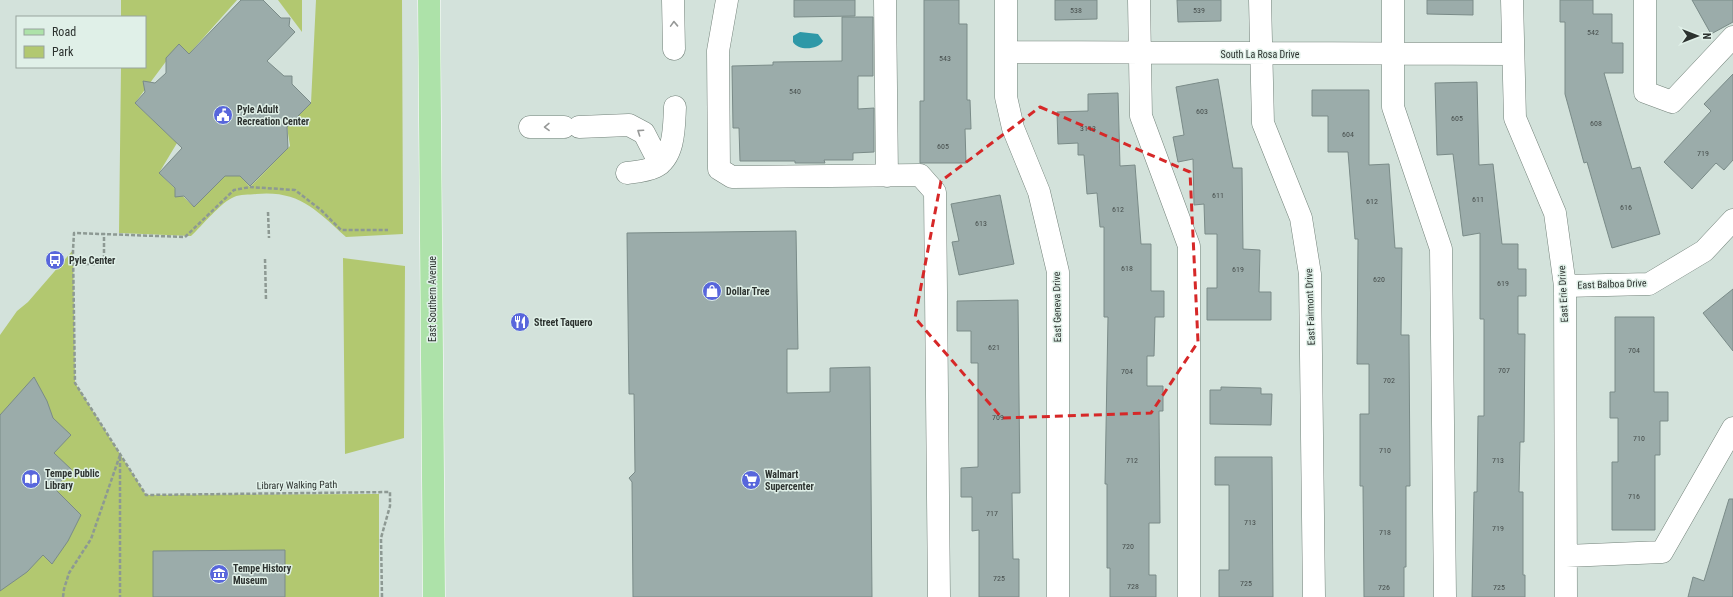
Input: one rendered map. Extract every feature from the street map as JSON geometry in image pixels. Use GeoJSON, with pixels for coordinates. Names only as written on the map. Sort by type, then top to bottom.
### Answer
{"type":"FeatureCollection","features":[{"type":"Feature","properties":{"kind":"main road","name":"East Southern Avenue"},"geometry":{"type":"LineString","coordinates":[[429,0],[434,597]]}},
{"type":"Feature","properties":{"kind":"street"},"geometry":{"type":"LineString","coordinates":[[673,0],[674,49]]}},
{"type":"Feature","properties":{"kind":"street"},"geometry":{"type":"LineString","coordinates":[[885,0],[887,176]]}},
{"type":"Feature","properties":{"kind":"street","name":"East Geneva Drive"},"geometry":{"type":"LineString","coordinates":[[1006,0],[1006,97],[1013,128],[1039,192],[1058,272],[1058,597]]}},
{"type":"Feature","properties":{"kind":"street"},"geometry":{"type":"LineString","coordinates":[[1139,0],[1140,116],[1189,246],[1189,597]]}},
{"type":"Feature","properties":{"kind":"street","name":"East Fairmont Drive"},"geometry":{"type":"LineString","coordinates":[[1260,0],[1263,123],[1301,218],[1310,274],[1314,597]]}},
{"type":"Feature","properties":{"kind":"street"},"geometry":{"type":"LineString","coordinates":[[1393,0],[1393,107],[1441,249],[1445,597]]}},
{"type":"Feature","properties":{"kind":"street","name":"East Erie Drive"},"geometry":{"type":"LineString","coordinates":[[1512,0],[1515,118],[1555,213],[1565,286],[1566,597]]}},
{"type":"Feature","properties":{"kind":"street"},"geometry":{"type":"LineString","coordinates":[[1645,0],[1645,92],[1672,102],[1733,37]]}},
{"type":"Feature","properties":{"kind":"street"},"geometry":{"type":"LineString","coordinates":[[727,1],[718,51],[719,169],[732,177],[920,175],[935,192],[939,597]]}},
{"type":"Feature","properties":{"kind":"street","name":"South La Rosa Drive"},"geometry":{"type":"LineString","coordinates":[[1006,52],[1513,54]]}},
{"type":"Feature","properties":{"kind":"street"},"geometry":{"type":"LineString","coordinates":[[627,173],[653,168],[660,164],[670,148],[675,107]]}},
{"type":"Feature","properties":{"kind":"street"},"geometry":{"type":"LineString","coordinates":[[530,127],[629,126],[644,133],[660,164]]}},
{"type":"Feature","properties":{"kind":"street","name":"East Balboa Drive"},"geometry":{"type":"LineString","coordinates":[[1565,286],[1649,284],[1704,251],[1733,220]]}},
{"type":"Feature","properties":{"kind":"street"},"geometry":{"type":"LineString","coordinates":[[1566,556],[1662,552],[1733,428]]}},
{"type":"Feature","properties":{"kind":"path","name":"Library Walking Path"},"geometry":{"type":"LineString","coordinates":[[382,597],[382,538],[390,506],[390,492],[146,495],[75,383],[73,264],[74,233],[185,237],[234,190],[250,187],[295,190],[321,210],[341,230],[388,230]]}},
{"type":"Feature","properties":{"kind":"path"},"geometry":{"type":"LineString","coordinates":[[268,212],[269,238]]}},
{"type":"Feature","properties":{"kind":"path"},"geometry":{"type":"LineString","coordinates":[[73,264],[104,264],[104,233]]}},
{"type":"Feature","properties":{"kind":"path"},"geometry":{"type":"LineString","coordinates":[[265,259],[266,300]]}},
{"type":"Feature","properties":{"kind":"path"},"geometry":{"type":"LineString","coordinates":[[63,597],[69,573],[91,538],[120,455]]}},
{"type":"Feature","properties":{"kind":"path"},"geometry":{"type":"LineString","coordinates":[[120,455],[120,597]]}},
{"type":"Feature","properties":{"kind":"highlighted area"},"geometry":{"type":"Polygon","coordinates":[[[1040,107],[1190,172],[1198,342],[1151,413],[1002,418],[915,318],[941,181],[1040,107]]]}},
{"type":"Feature","properties":{"kind":"green space"},"geometry":{"type":"Polygon","coordinates":[[[121,0],[237,0],[189,54],[179,44],[135,103],[177,143],[159,173],[194,207],[225,176],[240,176],[250,187],[290,146],[287,127],[311,103],[316,0],[402,0],[403,234],[346,237],[316,210],[306,204],[284,195],[271,194],[236,196],[223,204],[191,236],[119,233],[121,68],[146,68],[146,16],[121,16],[121,0]]]}},
{"type":"Feature","properties":{"kind":"green space"},"geometry":{"type":"Polygon","coordinates":[[[278,0],[302,0],[302,32],[278,0]]]}},
{"type":"Feature","properties":{"kind":"green space"},"geometry":{"type":"Polygon","coordinates":[[[73,250],[75,383],[146,495],[379,494],[379,597],[0,597],[0,335],[17,311],[28,302],[73,250]]]}},
{"type":"Feature","properties":{"kind":"green space"},"geometry":{"type":"Polygon","coordinates":[[[343,258],[405,266],[404,438],[345,454],[343,258]]]}},
{"type":"Feature","properties":{"kind":"water"},"geometry":{"type":"Polygon","coordinates":[[[800,32],[818,34],[823,41],[813,48],[799,47],[793,42],[793,36],[800,32]]]}},
{"type":"Feature","properties":{"kind":"building","name":"Pyle Adult Recreation Center"},"geometry":{"type":"Polygon","coordinates":[[[241,0],[263,0],[281,18],[290,18],[289,26],[295,32],[267,61],[284,76],[292,76],[292,84],[311,103],[287,127],[288,148],[250,186],[240,176],[225,176],[194,207],[184,196],[175,197],[175,188],[159,173],[182,148],[135,103],[145,92],[143,81],[155,83],[166,73],[166,58],[179,44],[189,54],[241,0]]]}},
{"type":"Feature","properties":{"kind":"building"},"geometry":{"type":"Polygon","coordinates":[[[794,0],[855,0],[855,16],[794,17],[794,0]]]}},
{"type":"Feature","properties":{"kind":"building"},"geometry":{"type":"Polygon","coordinates":[[[924,0],[959,0],[959,24],[967,24],[967,100],[970,100],[971,129],[965,129],[966,163],[920,163],[920,101],[924,101],[924,0]]]}},
{"type":"Feature","properties":{"kind":"building"},"geometry":{"type":"Polygon","coordinates":[[[1055,0],[1097,0],[1097,19],[1055,20],[1055,0]]]}},
{"type":"Feature","properties":{"kind":"building"},"geometry":{"type":"Polygon","coordinates":[[[1177,0],[1221,0],[1221,21],[1178,22],[1177,0]]]}},
{"type":"Feature","properties":{"kind":"building"},"geometry":{"type":"Polygon","coordinates":[[[1427,0],[1473,0],[1473,15],[1427,14],[1427,0]]]}},
{"type":"Feature","properties":{"kind":"building"},"geometry":{"type":"Polygon","coordinates":[[[1560,0],[1593,0],[1593,14],[1612,14],[1612,43],[1623,43],[1623,73],[1604,73],[1632,169],[1640,167],[1660,234],[1612,248],[1587,162],[1584,163],[1565,94],[1565,22],[1560,22],[1560,0]]]}},
{"type":"Feature","properties":{"kind":"building"},"geometry":{"type":"Polygon","coordinates":[[[1692,0],[1733,0],[1733,22],[1711,34],[1692,0]]]}},
{"type":"Feature","properties":{"kind":"building"},"geometry":{"type":"Polygon","coordinates":[[[842,17],[873,17],[873,76],[858,76],[858,109],[874,108],[874,152],[853,153],[853,160],[824,160],[825,163],[795,163],[795,161],[740,161],[739,128],[733,128],[732,66],[773,65],[773,62],[842,61],[842,17]]]}},
{"type":"Feature","properties":{"kind":"building"},"geometry":{"type":"Polygon","coordinates":[[[1733,74],[1733,160],[1724,170],[1716,163],[1692,189],[1664,162],[1711,111],[1704,104],[1733,74]]]}},
{"type":"Feature","properties":{"kind":"building"},"geometry":{"type":"Polygon","coordinates":[[[1218,79],[1233,168],[1242,168],[1243,249],[1260,250],[1259,292],[1271,292],[1271,320],[1207,320],[1207,288],[1217,288],[1217,234],[1205,234],[1204,204],[1194,205],[1193,159],[1178,162],[1173,137],[1184,135],[1176,87],[1218,79]]]}},
{"type":"Feature","properties":{"kind":"building"},"geometry":{"type":"Polygon","coordinates":[[[1477,82],[1479,165],[1493,164],[1502,244],[1518,244],[1518,269],[1526,269],[1526,296],[1518,296],[1518,334],[1525,334],[1524,442],[1520,442],[1519,492],[1523,492],[1523,575],[1525,575],[1525,597],[1472,597],[1474,492],[1477,492],[1478,416],[1484,416],[1484,319],[1480,319],[1480,233],[1463,236],[1453,154],[1437,155],[1435,83],[1477,82]]]}},
{"type":"Feature","properties":{"kind":"building"},"geometry":{"type":"Polygon","coordinates":[[[1312,90],[1369,90],[1369,165],[1389,164],[1395,248],[1402,248],[1401,335],[1409,335],[1410,486],[1406,486],[1406,567],[1404,567],[1404,597],[1364,597],[1363,486],[1360,486],[1360,414],[1369,414],[1369,364],[1357,364],[1358,239],[1355,239],[1348,152],[1328,152],[1328,116],[1312,116],[1312,90]]]}},
{"type":"Feature","properties":{"kind":"building"},"geometry":{"type":"Polygon","coordinates":[[[1118,93],[1120,166],[1135,165],[1141,244],[1151,244],[1151,291],[1164,291],[1164,317],[1155,317],[1154,356],[1147,356],[1147,386],[1163,386],[1163,411],[1159,411],[1160,523],[1149,523],[1149,575],[1156,575],[1156,597],[1110,597],[1110,568],[1107,568],[1107,484],[1105,484],[1108,317],[1104,317],[1104,227],[1100,227],[1097,193],[1087,194],[1084,155],[1078,155],[1078,143],[1058,144],[1057,112],[1088,111],[1088,94],[1118,93]]]}},
{"type":"Feature","properties":{"kind":"building"},"geometry":{"type":"Polygon","coordinates":[[[1000,195],[1014,264],[959,275],[952,242],[959,241],[951,204],[1000,195]]]}},
{"type":"Feature","properties":{"kind":"building","name":"Walmart Supercenter"},"geometry":{"type":"Polygon","coordinates":[[[796,231],[798,349],[787,349],[787,393],[830,392],[830,368],[870,367],[872,597],[633,597],[632,482],[629,478],[635,472],[634,394],[629,394],[627,233],[796,231]]]}},
{"type":"Feature","properties":{"kind":"building"},"geometry":{"type":"Polygon","coordinates":[[[1733,289],[1733,351],[1703,313],[1733,289]]]}},
{"type":"Feature","properties":{"kind":"building"},"geometry":{"type":"Polygon","coordinates":[[[1018,300],[1020,493],[1012,493],[1013,559],[1019,559],[1019,597],[979,597],[979,530],[972,531],[972,497],[961,497],[961,468],[978,467],[978,363],[971,363],[971,331],[957,331],[957,301],[1018,300]]]}},
{"type":"Feature","properties":{"kind":"building"},"geometry":{"type":"Polygon","coordinates":[[[1615,317],[1654,317],[1654,392],[1668,392],[1668,421],[1660,421],[1660,455],[1655,455],[1655,530],[1612,530],[1612,462],[1618,462],[1618,418],[1610,418],[1610,392],[1615,392],[1615,317]]]}},
{"type":"Feature","properties":{"kind":"building","name":"Tempe Public Library"},"geometry":{"type":"Polygon","coordinates":[[[34,377],[47,401],[53,418],[71,435],[54,453],[72,470],[54,488],[81,515],[68,541],[52,564],[43,555],[27,572],[0,591],[0,415],[34,377]]]}},
{"type":"Feature","properties":{"kind":"building"},"geometry":{"type":"Polygon","coordinates":[[[1221,387],[1261,388],[1261,394],[1272,394],[1271,425],[1210,424],[1210,390],[1221,390],[1221,387]]]}},
{"type":"Feature","properties":{"kind":"building"},"geometry":{"type":"Polygon","coordinates":[[[1215,457],[1272,457],[1273,597],[1219,597],[1219,570],[1229,570],[1229,485],[1215,485],[1215,457]]]}},
{"type":"Feature","properties":{"kind":"building"},"geometry":{"type":"Polygon","coordinates":[[[1729,499],[1733,499],[1733,597],[1688,597],[1693,577],[1704,581],[1729,499]]]}},
{"type":"Feature","properties":{"kind":"building","name":"Tempe History Museum"},"geometry":{"type":"Polygon","coordinates":[[[285,550],[285,597],[153,597],[153,551],[285,550]]]}},
{"type":"Feature","properties":{"kind":"place","name":"Pyle Adult Recreation Center"},"geometry":{"type":"Point","coordinates":[223,115]}},
{"type":"Feature","properties":{"kind":"place","name":"Pyle Center"},"geometry":{"type":"Point","coordinates":[55,260]}},
{"type":"Feature","properties":{"kind":"place","name":"Dollar Tree"},"geometry":{"type":"Point","coordinates":[712,291]}},
{"type":"Feature","properties":{"kind":"place","name":"Street Taquero"},"geometry":{"type":"Point","coordinates":[520,322]}},
{"type":"Feature","properties":{"kind":"place","name":"Tempe Public Library"},"geometry":{"type":"Point","coordinates":[31,479]}},
{"type":"Feature","properties":{"kind":"place","name":"Walmart Supercenter"},"geometry":{"type":"Point","coordinates":[751,480]}},
{"type":"Feature","properties":{"kind":"place","name":"Tempe History Museum"},"geometry":{"type":"Point","coordinates":[219,574]}}]}
